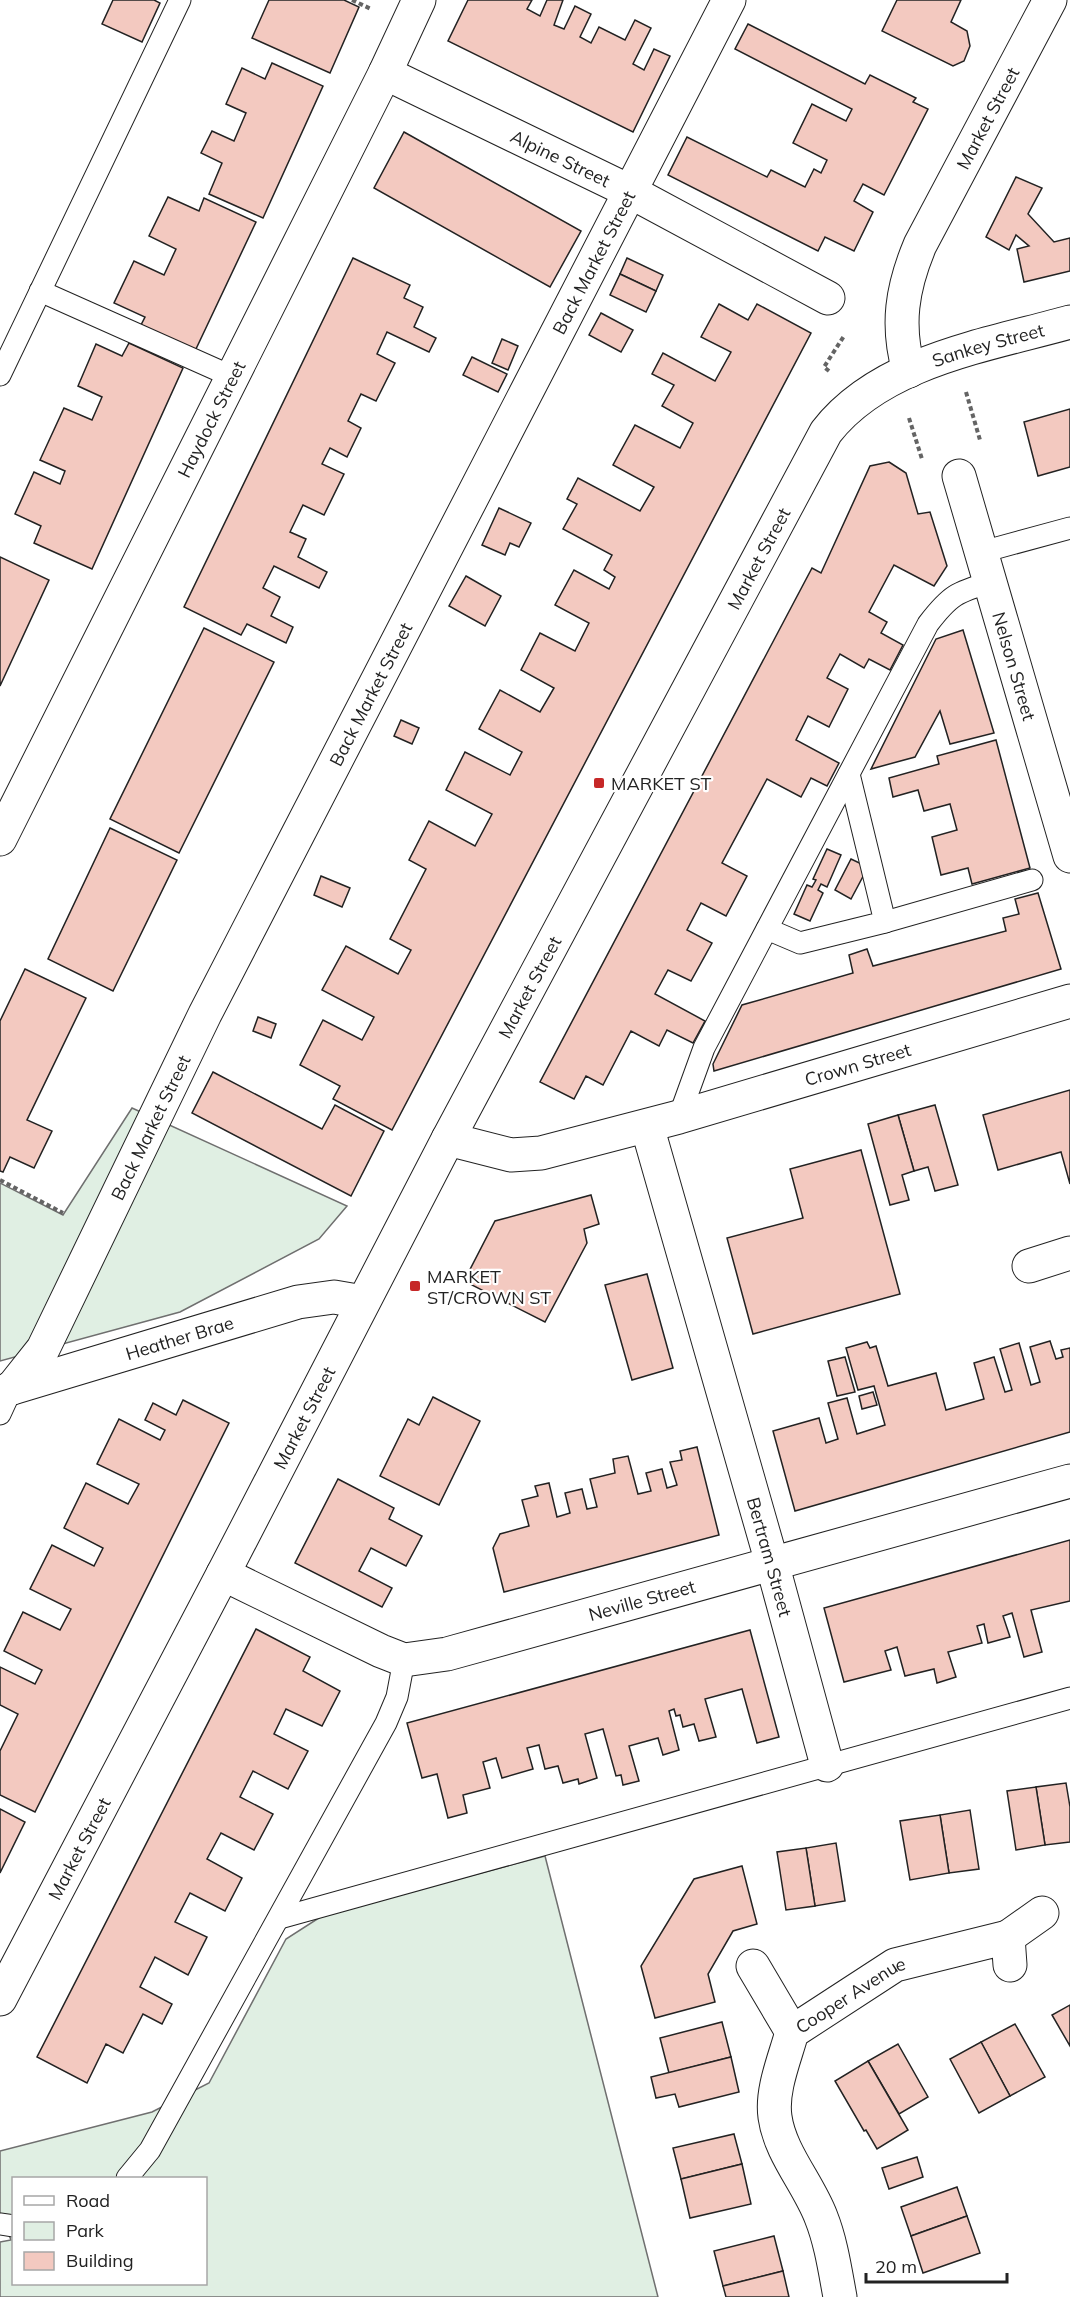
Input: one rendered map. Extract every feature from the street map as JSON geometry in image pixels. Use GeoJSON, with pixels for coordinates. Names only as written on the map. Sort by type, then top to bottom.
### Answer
{"type":"FeatureCollection","features":[{"type":"Feature","properties":{"kind":"street","name":"Haydock Street"},"geometry":{"type":"LineString","coordinates":[[0,839],[385,74],[419,0]]}},
{"type":"Feature","properties":{"kind":"street","name":"Back Market Street"},"geometry":{"type":"LineString","coordinates":[[4,1398],[43,1349],[205,1014],[729,0]]}},
{"type":"Feature","properties":{"kind":"street","name":"Market Street"},"geometry":{"type":"LineString","coordinates":[[0,1999],[224,1574],[448,1139],[825,432],[837,416],[857,399],[883,382],[909,371],[902,341],[902,323],[904,289],[910,268],[1050,0]]}},
{"type":"Feature","properties":{"kind":"street","name":"Alpine Street"},"geometry":{"type":"LineString","coordinates":[[385,74],[631,192],[828,298]]}},
{"type":"Feature","properties":{"kind":"street","name":"Sankey Street"},"geometry":{"type":"LineString","coordinates":[[909,371],[944,357],[1070,322]]}},
{"type":"Feature","properties":{"kind":"street","name":"Nelson Street"},"geometry":{"type":"LineString","coordinates":[[959,476],[1070,856]]}},
{"type":"Feature","properties":{"kind":"street","name":"Crown Street"},"geometry":{"type":"LineString","coordinates":[[448,1139],[511,1155],[541,1154],[679,1117],[1070,1001]]}},
{"type":"Feature","properties":{"kind":"street","name":"Bertram Street"},"geometry":{"type":"LineString","coordinates":[[647,1126],[772,1563],[827,1766]]}},
{"type":"Feature","properties":{"kind":"street"},"geometry":{"type":"LineString","coordinates":[[1029,1266],[1070,1253]]}},
{"type":"Feature","properties":{"kind":"street","name":"Heather Brae"},"geometry":{"type":"LineString","coordinates":[[4,1398],[298,1302],[334,1297],[363,1302]]}},
{"type":"Feature","properties":{"kind":"street","name":"Neville Street"},"geometry":{"type":"LineString","coordinates":[[404,1660],[447,1654],[1070,1481]]}},
{"type":"Feature","properties":{"kind":"street"},"geometry":{"type":"LineString","coordinates":[[224,1574],[404,1660]]}},
{"type":"Feature","properties":{"kind":"street","name":"Cooper Avenue"},"geometry":{"type":"LineString","coordinates":[[840,2297],[834,2262],[821,2217],[780,2137],[775,2116],[775,2096],[792,2032],[895,1965],[1009,1951],[1042,1913]]}},
{"type":"Feature","properties":{"kind":"street"},"geometry":{"type":"LineString","coordinates":[[753,1966],[792,2032]]}},
{"type":"Feature","properties":{"kind":"lane"},"geometry":{"type":"LineString","coordinates":[[0,375],[180,0]]}},
{"type":"Feature","properties":{"kind":"lane"},"geometry":{"type":"LineString","coordinates":[[40,291],[233,376]]}},
{"type":"Feature","properties":{"kind":"lane"},"geometry":{"type":"LineString","coordinates":[[679,1117],[704,1048],[928,624],[939,609],[987,567],[1070,528]]}},
{"type":"Feature","properties":{"kind":"lane"},"geometry":{"type":"LineString","coordinates":[[849,774],[885,922]]}},
{"type":"Feature","properties":{"kind":"lane"},"geometry":{"type":"LineString","coordinates":[[767,929],[800,943],[885,922],[1032,880]]}},
{"type":"Feature","properties":{"kind":"lane"},"geometry":{"type":"LineString","coordinates":[[128,2177],[150,2150],[386,1723],[397,1697],[404,1660]]}},
{"type":"Feature","properties":{"kind":"lane"},"geometry":{"type":"LineString","coordinates":[[280,1918],[1070,1698]]}},
{"type":"Feature","properties":{"kind":"path"},"geometry":{"type":"LineString","coordinates":[[965,389],[982,449]]}},
{"type":"Feature","properties":{"kind":"path"},"geometry":{"type":"LineString","coordinates":[[908,414],[924,465]]}},
{"type":"Feature","properties":{"kind":"path"},"geometry":{"type":"LineString","coordinates":[[0,1180],[68,1216]]}},
{"type":"Feature","properties":{"kind":"green space"},"geometry":{"type":"Polygon","coordinates":[[[132,1108],[347,1206],[319,1239],[180,1312],[0,1361],[0,1183],[63,1215],[132,1108]]]}},
{"type":"Feature","properties":{"kind":"green space"},"geometry":{"type":"Polygon","coordinates":[[[545,1856],[658,2297],[0,2297],[0,2242],[11,2240],[0,2213],[0,2151],[152,2112],[209,2083],[286,1939],[325,1914],[545,1856]]]}},
{"type":"Feature","properties":{"kind":"building"},"geometry":{"type":"Polygon","coordinates":[[[113,0],[154,0],[160,3],[142,42],[102,24],[113,0]]]}},
{"type":"Feature","properties":{"kind":"building"},"geometry":{"type":"Polygon","coordinates":[[[269,0],[344,0],[359,7],[330,73],[252,38],[269,0]]]}},
{"type":"Feature","properties":{"kind":"building"},"geometry":{"type":"Polygon","coordinates":[[[468,0],[532,0],[527,9],[540,16],[547,0],[563,0],[554,25],[564,29],[575,6],[591,14],[580,37],[591,43],[599,27],[625,40],[635,20],[651,28],[633,64],[644,70],[654,49],[670,56],[633,132],[448,41],[468,0]]]}},
{"type":"Feature","properties":{"kind":"building"},"geometry":{"type":"Polygon","coordinates":[[[897,0],[961,0],[951,22],[967,31],[970,46],[964,61],[953,66],[882,31],[897,0]]]}},
{"type":"Feature","properties":{"kind":"building"},"geometry":{"type":"Polygon","coordinates":[[[748,24],[865,84],[870,75],[916,98],[913,102],[928,109],[884,195],[863,184],[854,201],[873,212],[854,251],[825,237],[818,251],[668,175],[687,137],[767,177],[771,170],[805,187],[814,169],[821,173],[827,160],[793,143],[812,104],[846,121],[852,109],[735,49],[748,24]]]}},
{"type":"Feature","properties":{"kind":"building"},"geometry":{"type":"Polygon","coordinates":[[[272,63],[323,86],[263,218],[209,194],[222,163],[201,153],[212,131],[234,141],[246,113],[226,104],[242,68],[265,79],[272,63]]]}},
{"type":"Feature","properties":{"kind":"building"},"geometry":{"type":"Polygon","coordinates":[[[404,132],[581,231],[550,287],[374,188],[404,132]]]}},
{"type":"Feature","properties":{"kind":"building"},"geometry":{"type":"Polygon","coordinates":[[[1016,177],[1042,188],[1028,214],[1054,242],[1070,238],[1070,271],[1024,282],[1017,249],[1029,246],[1016,235],[1009,250],[986,237],[1016,177]]]}},
{"type":"Feature","properties":{"kind":"building"},"geometry":{"type":"Polygon","coordinates":[[[168,197],[199,211],[204,198],[256,222],[195,351],[141,325],[145,317],[114,303],[134,261],[164,275],[176,249],[149,236],[168,197]]]}},
{"type":"Feature","properties":{"kind":"building"},"geometry":{"type":"Polygon","coordinates":[[[353,258],[410,285],[404,298],[423,307],[414,327],[436,338],[429,352],[387,332],[377,354],[395,363],[376,401],[361,394],[348,421],[361,428],[347,457],[330,448],[322,464],[344,474],[324,515],[303,505],[290,532],[306,539],[298,557],[327,572],[319,588],[274,566],[263,588],[280,597],[271,616],[293,627],[286,643],[247,624],[241,635],[184,607],[353,258]]]}},
{"type":"Feature","properties":{"kind":"building"},"geometry":{"type":"Polygon","coordinates":[[[627,258],[663,275],[656,291],[620,274],[627,258]]]}},
{"type":"Feature","properties":{"kind":"building"},"geometry":{"type":"Polygon","coordinates":[[[620,274],[656,291],[646,312],[610,295],[620,274]]]}},
{"type":"Feature","properties":{"kind":"building"},"geometry":{"type":"Polygon","coordinates":[[[719,304],[748,320],[757,304],[811,333],[392,1130],[333,1099],[340,1086],[300,1065],[323,1020],[362,1040],[374,1017],[322,990],[346,946],[398,974],[411,950],[390,939],[426,869],[409,860],[429,821],[475,846],[492,814],[446,790],[465,752],[510,775],[522,752],[479,729],[500,690],[540,712],[554,688],[521,670],[540,633],[575,651],[589,623],[555,605],[574,570],[609,589],[615,577],[604,570],[612,555],[563,529],[577,504],[567,499],[578,478],[640,511],[654,487],[613,465],[635,425],[680,448],[693,423],[662,406],[674,385],[652,374],[663,353],[715,381],[731,352],[701,337],[719,304]]]}},
{"type":"Feature","properties":{"kind":"building"},"geometry":{"type":"Polygon","coordinates":[[[601,313],[633,330],[621,352],[589,335],[601,313]]]}},
{"type":"Feature","properties":{"kind":"building"},"geometry":{"type":"Polygon","coordinates":[[[502,339],[518,346],[508,370],[492,363],[502,339]]]}},
{"type":"Feature","properties":{"kind":"building"},"geometry":{"type":"Polygon","coordinates":[[[129,343],[183,368],[92,569],[34,543],[41,526],[15,514],[34,472],[60,484],[65,471],[40,460],[64,408],[92,420],[102,397],[78,386],[96,344],[122,356],[129,343]]]}},
{"type":"Feature","properties":{"kind":"building"},"geometry":{"type":"Polygon","coordinates":[[[472,357],[507,374],[498,392],[463,375],[472,357]]]}},
{"type":"Feature","properties":{"kind":"building"},"geometry":{"type":"Polygon","coordinates":[[[1070,409],[1070,467],[1038,476],[1024,422],[1070,409]]]}},
{"type":"Feature","properties":{"kind":"building"},"geometry":{"type":"Polygon","coordinates":[[[889,462],[906,473],[918,514],[930,512],[947,566],[934,586],[894,565],[869,612],[887,622],[881,633],[903,645],[890,670],[869,659],[864,668],[840,654],[827,678],[848,689],[829,727],[808,716],[796,740],[839,763],[827,786],[811,778],[801,797],[767,779],[722,863],[747,876],[726,916],[701,903],[687,930],[712,943],[691,981],[668,970],[655,994],[705,1021],[693,1043],[667,1030],[659,1046],[631,1031],[603,1085],[586,1076],[574,1099],[540,1082],[812,568],[821,573],[870,466],[889,462]]]}},
{"type":"Feature","properties":{"kind":"building"},"geometry":{"type":"Polygon","coordinates":[[[499,508],[531,523],[519,547],[510,543],[505,555],[482,545],[499,508]]]}},
{"type":"Feature","properties":{"kind":"building"},"geometry":{"type":"Polygon","coordinates":[[[0,557],[49,580],[0,686],[0,557]]]}},
{"type":"Feature","properties":{"kind":"building"},"geometry":{"type":"Polygon","coordinates":[[[466,576],[501,596],[485,626],[449,606],[466,576]]]}},
{"type":"Feature","properties":{"kind":"building"},"geometry":{"type":"Polygon","coordinates":[[[204,628],[274,662],[179,853],[110,819],[204,628]]]}},
{"type":"Feature","properties":{"kind":"building"},"geometry":{"type":"Polygon","coordinates":[[[963,630],[994,733],[950,744],[940,711],[915,757],[871,769],[936,639],[963,630]]]}},
{"type":"Feature","properties":{"kind":"building"},"geometry":{"type":"Polygon","coordinates":[[[401,720],[419,728],[412,744],[394,736],[401,720]]]}},
{"type":"Feature","properties":{"kind":"building"},"geometry":{"type":"Polygon","coordinates":[[[996,740],[1030,868],[972,884],[968,868],[941,875],[932,837],[957,830],[950,804],[924,811],[918,790],[893,797],[889,778],[939,764],[937,756],[996,740]]]}},
{"type":"Feature","properties":{"kind":"building"},"geometry":{"type":"Polygon","coordinates":[[[110,828],[177,860],[113,991],[48,959],[110,828]]]}},
{"type":"Feature","properties":{"kind":"building"},"geometry":{"type":"Polygon","coordinates":[[[827,849],[841,855],[827,887],[821,884],[818,890],[823,893],[810,921],[794,914],[807,885],[812,887],[816,880],[813,879],[827,849]]]}},
{"type":"Feature","properties":{"kind":"building"},"geometry":{"type":"Polygon","coordinates":[[[851,859],[868,867],[851,899],[835,890],[851,859]]]}},
{"type":"Feature","properties":{"kind":"building"},"geometry":{"type":"Polygon","coordinates":[[[321,876],[350,888],[342,907],[314,895],[321,876]]]}},
{"type":"Feature","properties":{"kind":"building"},"geometry":{"type":"Polygon","coordinates":[[[1038,893],[1061,969],[714,1071],[713,1064],[742,1005],[853,973],[849,955],[867,949],[873,966],[1006,931],[1003,918],[1019,914],[1015,899],[1038,893]]]}},
{"type":"Feature","properties":{"kind":"building"},"geometry":{"type":"Polygon","coordinates":[[[25,969],[86,998],[27,1120],[52,1131],[34,1168],[10,1157],[3,1172],[0,1171],[0,1021],[25,969]]]}},
{"type":"Feature","properties":{"kind":"building"},"geometry":{"type":"Polygon","coordinates":[[[258,1017],[276,1024],[271,1038],[253,1031],[258,1017]]]}},
{"type":"Feature","properties":{"kind":"building"},"geometry":{"type":"Polygon","coordinates":[[[213,1072],[322,1129],[335,1105],[384,1131],[351,1196],[192,1113],[213,1072]]]}},
{"type":"Feature","properties":{"kind":"building"},"geometry":{"type":"Polygon","coordinates":[[[1070,1090],[1070,1184],[1061,1152],[998,1170],[983,1115],[1070,1090]]]}},
{"type":"Feature","properties":{"kind":"building"},"geometry":{"type":"Polygon","coordinates":[[[935,1105],[958,1185],[935,1191],[928,1167],[914,1171],[898,1115],[935,1105]]]}},
{"type":"Feature","properties":{"kind":"building"},"geometry":{"type":"Polygon","coordinates":[[[898,1115],[914,1171],[902,1175],[909,1200],[890,1205],[868,1124],[898,1115]]]}},
{"type":"Feature","properties":{"kind":"building"},"geometry":{"type":"Polygon","coordinates":[[[861,1150],[900,1294],[753,1334],[727,1238],[803,1218],[790,1169],[861,1150]]]}},
{"type":"Feature","properties":{"kind":"building"},"geometry":{"type":"Polygon","coordinates":[[[591,1195],[599,1224],[584,1229],[587,1243],[545,1322],[464,1281],[495,1221],[591,1195]]]}},
{"type":"Feature","properties":{"kind":"building"},"geometry":{"type":"Polygon","coordinates":[[[647,1274],[673,1368],[632,1380],[605,1285],[647,1274]]]}},
{"type":"Feature","properties":{"kind":"building"},"geometry":{"type":"Polygon","coordinates":[[[1050,1341],[1056,1359],[1063,1357],[1061,1350],[1070,1348],[1070,1432],[795,1511],[773,1431],[819,1418],[826,1443],[838,1439],[828,1403],[847,1398],[857,1434],[885,1425],[874,1386],[858,1390],[846,1348],[867,1342],[870,1348],[876,1346],[888,1386],[936,1373],[946,1410],[984,1399],[974,1363],[994,1357],[1005,1392],[1012,1390],[1000,1349],[1019,1343],[1031,1385],[1040,1382],[1030,1347],[1050,1341]]]}},
{"type":"Feature","properties":{"kind":"building"},"geometry":{"type":"Polygon","coordinates":[[[845,1357],[855,1392],[837,1396],[828,1361],[845,1357]]]}},
{"type":"Feature","properties":{"kind":"building"},"geometry":{"type":"Polygon","coordinates":[[[873,1392],[877,1405],[862,1409],[859,1396],[873,1392]]]}},
{"type":"Feature","properties":{"kind":"building"},"geometry":{"type":"Polygon","coordinates":[[[433,1397],[480,1421],[439,1505],[380,1476],[408,1419],[419,1425],[433,1397]]]}},
{"type":"Feature","properties":{"kind":"building"},"geometry":{"type":"Polygon","coordinates":[[[183,1400],[229,1423],[35,1812],[0,1795],[0,1751],[18,1714],[0,1705],[0,1667],[35,1684],[42,1670],[4,1651],[23,1612],[60,1630],[71,1609],[30,1589],[52,1545],[94,1566],[103,1548],[64,1528],[86,1483],[128,1504],[139,1484],[97,1464],[119,1419],[160,1440],[165,1430],[145,1420],[153,1403],[176,1415],[183,1400]]]}},
{"type":"Feature","properties":{"kind":"building"},"geometry":{"type":"Polygon","coordinates":[[[697,1447],[719,1535],[504,1592],[493,1548],[500,1534],[529,1526],[522,1500],[538,1496],[535,1486],[549,1483],[557,1517],[570,1513],[565,1493],[582,1489],[587,1509],[597,1507],[590,1479],[615,1473],[613,1459],[628,1456],[638,1494],[651,1491],[646,1473],[662,1469],[667,1488],[677,1485],[670,1462],[682,1460],[680,1451],[697,1447]]]}},
{"type":"Feature","properties":{"kind":"building"},"geometry":{"type":"Polygon","coordinates":[[[338,1479],[394,1508],[389,1519],[422,1536],[406,1566],[371,1548],[359,1571],[392,1588],[382,1607],[295,1563],[338,1479]]]}},
{"type":"Feature","properties":{"kind":"building"},"geometry":{"type":"Polygon","coordinates":[[[1070,1540],[1070,1601],[1031,1610],[1042,1652],[1024,1657],[1012,1613],[1003,1616],[1010,1637],[988,1643],[984,1624],[977,1626],[982,1643],[948,1652],[956,1677],[937,1683],[934,1669],[905,1676],[897,1647],[885,1651],[891,1670],[844,1682],[824,1608],[1070,1540]]]}},
{"type":"Feature","properties":{"kind":"building"},"geometry":{"type":"Polygon","coordinates":[[[256,1629],[310,1657],[303,1671],[340,1691],[322,1726],[286,1709],[274,1734],[308,1751],[288,1789],[253,1771],[240,1797],[273,1814],[254,1850],[221,1833],[207,1859],[242,1878],[225,1911],[190,1893],[175,1922],[207,1937],[188,1975],[155,1957],[140,1987],[172,2004],[162,2024],[143,2014],[123,2053],[106,2044],[87,2083],[37,2057],[256,1629]]]}},
{"type":"Feature","properties":{"kind":"building"},"geometry":{"type":"Polygon","coordinates":[[[750,1630],[779,1737],[757,1743],[742,1689],[705,1699],[716,1737],[699,1741],[694,1724],[683,1727],[680,1715],[676,1716],[674,1709],[669,1711],[679,1750],[663,1755],[658,1738],[629,1746],[639,1781],[623,1785],[621,1775],[616,1776],[603,1729],[585,1734],[597,1778],[579,1784],[578,1779],[563,1783],[558,1766],[545,1769],[539,1745],[527,1748],[533,1769],[502,1778],[496,1758],[483,1762],[490,1788],[463,1795],[467,1813],[448,1818],[437,1774],[422,1778],[407,1723],[750,1630]]]}},
{"type":"Feature","properties":{"kind":"building"},"geometry":{"type":"Polygon","coordinates":[[[1066,1783],[1070,1807],[1070,1842],[1045,1845],[1036,1787],[1066,1783]]]}},
{"type":"Feature","properties":{"kind":"building"},"geometry":{"type":"Polygon","coordinates":[[[1036,1787],[1045,1845],[1016,1850],[1007,1791],[1036,1787]]]}},
{"type":"Feature","properties":{"kind":"building"},"geometry":{"type":"Polygon","coordinates":[[[0,1809],[25,1822],[0,1873],[0,1809]]]}},
{"type":"Feature","properties":{"kind":"building"},"geometry":{"type":"Polygon","coordinates":[[[970,1810],[979,1869],[949,1873],[940,1815],[970,1810]]]}},
{"type":"Feature","properties":{"kind":"building"},"geometry":{"type":"Polygon","coordinates":[[[940,1815],[949,1873],[910,1880],[900,1821],[940,1815]]]}},
{"type":"Feature","properties":{"kind":"building"},"geometry":{"type":"Polygon","coordinates":[[[836,1843],[845,1901],[815,1906],[806,1848],[836,1843]]]}},
{"type":"Feature","properties":{"kind":"building"},"geometry":{"type":"Polygon","coordinates":[[[806,1848],[815,1906],[786,1910],[777,1852],[806,1848]]]}},
{"type":"Feature","properties":{"kind":"building"},"geometry":{"type":"Polygon","coordinates":[[[742,1866],[757,1924],[733,1931],[708,1974],[715,2002],[655,2018],[641,1966],[694,1879],[742,1866]]]}},
{"type":"Feature","properties":{"kind":"building"},"geometry":{"type":"Polygon","coordinates":[[[1070,2005],[1070,2046],[1052,2015],[1070,2005]]]}},
{"type":"Feature","properties":{"kind":"building"},"geometry":{"type":"Polygon","coordinates":[[[722,2022],[731,2057],[669,2073],[660,2038],[722,2022]]]}},
{"type":"Feature","properties":{"kind":"building"},"geometry":{"type":"Polygon","coordinates":[[[1015,2024],[1045,2077],[1010,2096],[981,2042],[1015,2024]]]}},
{"type":"Feature","properties":{"kind":"building"},"geometry":{"type":"Polygon","coordinates":[[[981,2042],[1010,2096],[979,2113],[950,2059],[981,2042]]]}},
{"type":"Feature","properties":{"kind":"building"},"geometry":{"type":"Polygon","coordinates":[[[898,2044],[928,2097],[899,2114],[868,2061],[898,2044]]]}},
{"type":"Feature","properties":{"kind":"building"},"geometry":{"type":"Polygon","coordinates":[[[731,2057],[739,2092],[679,2107],[675,2094],[656,2098],[651,2077],[731,2057]]]}},
{"type":"Feature","properties":{"kind":"building"},"geometry":{"type":"Polygon","coordinates":[[[868,2061],[908,2130],[877,2149],[835,2081],[868,2061]]]}},
{"type":"Feature","properties":{"kind":"building"},"geometry":{"type":"Polygon","coordinates":[[[734,2134],[742,2164],[681,2179],[673,2148],[734,2134]]]}},
{"type":"Feature","properties":{"kind":"building"},"geometry":{"type":"Polygon","coordinates":[[[917,2157],[923,2177],[889,2189],[882,2168],[917,2157]]]}},
{"type":"Feature","properties":{"kind":"building"},"geometry":{"type":"Polygon","coordinates":[[[742,2164],[751,2204],[690,2218],[681,2179],[742,2164]]]}},
{"type":"Feature","properties":{"kind":"building"},"geometry":{"type":"Polygon","coordinates":[[[957,2187],[967,2216],[911,2236],[901,2207],[957,2187]]]}},
{"type":"Feature","properties":{"kind":"building"},"geometry":{"type":"Polygon","coordinates":[[[967,2216],[980,2253],[923,2273],[911,2236],[967,2216]]]}},
{"type":"Feature","properties":{"kind":"building"},"geometry":{"type":"Polygon","coordinates":[[[774,2236],[783,2271],[723,2286],[714,2251],[774,2236]]]}},
{"type":"Feature","properties":{"kind":"building"},"geometry":{"type":"Polygon","coordinates":[[[783,2271],[789,2297],[726,2297],[723,2286],[783,2271]]]}},
{"type":"Feature","properties":{"kind":"place","name":"MARKET ST"},"geometry":{"type":"Point","coordinates":[599,783]}},
{"type":"Feature","properties":{"kind":"place","name":"MARKET ST/CROWN ST"},"geometry":{"type":"Point","coordinates":[415,1286]}}]}
